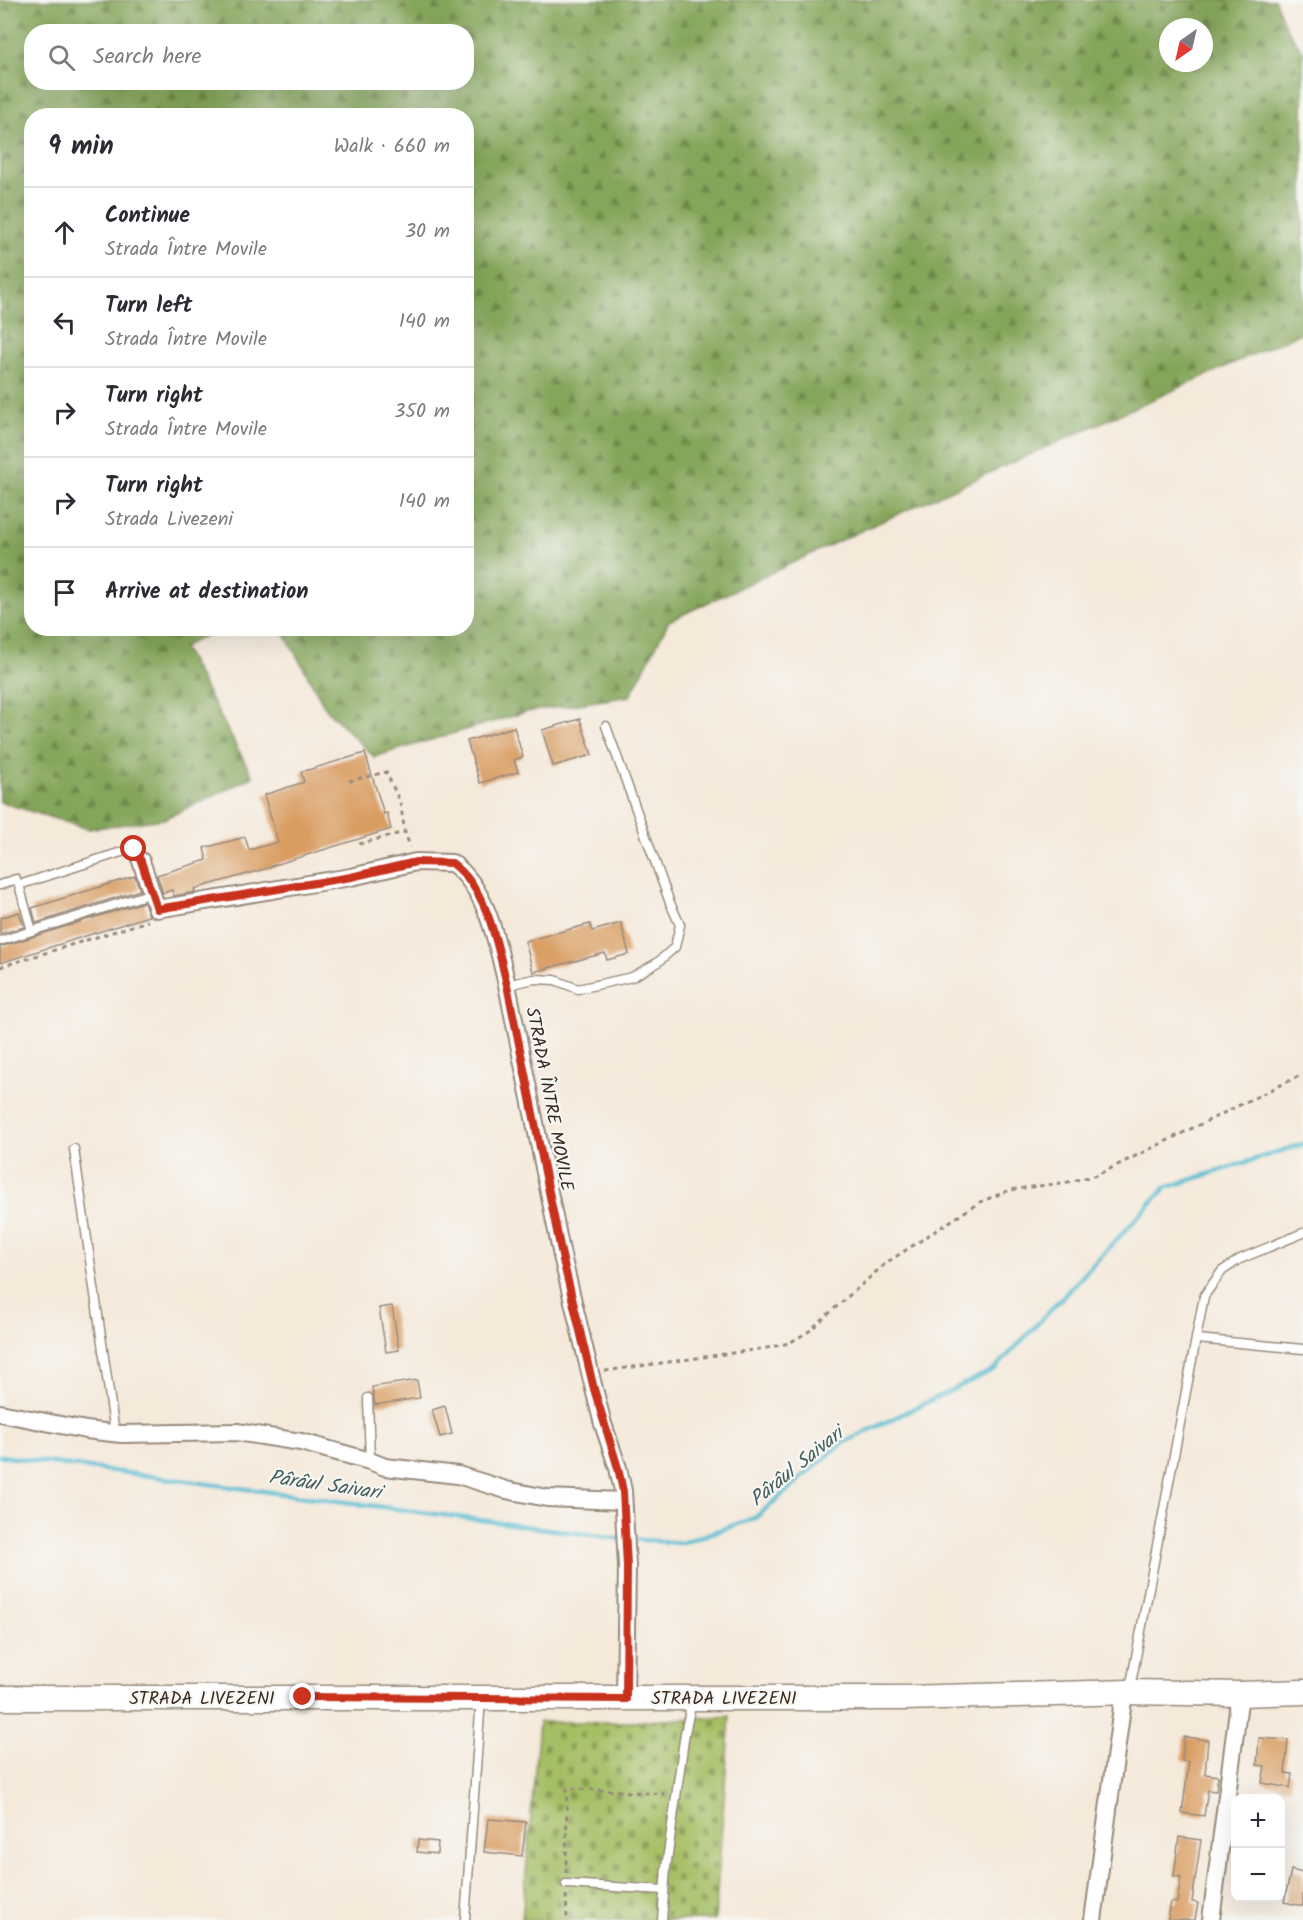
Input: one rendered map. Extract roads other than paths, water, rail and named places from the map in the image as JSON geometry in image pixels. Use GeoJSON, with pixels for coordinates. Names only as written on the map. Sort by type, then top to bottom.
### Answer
{"type":"FeatureCollection","features":[{"type":"Feature","properties":{"kind":"main road","name":"STRADA LIVEZENI"},"geometry":{"type":"LineString","coordinates":[[0,1698],[903,1698],[1127,1692],[1240,1694],[1303,1692]]}},
{"type":"Feature","properties":{"kind":"street"},"geometry":{"type":"LineString","coordinates":[[141,861],[155,901]]}},
{"type":"Feature","properties":{"kind":"street","name":"STRADA ÎNTRE MOVILE"},"geometry":{"type":"LineString","coordinates":[[155,901],[351,877],[416,862],[452,863],[470,879],[496,941],[562,1256],[603,1424],[618,1468],[625,1521],[627,1566],[626,1699]]}},
{"type":"Feature","properties":{"kind":"street"},"geometry":{"type":"LineString","coordinates":[[0,1413],[115,1433],[237,1432],[301,1442],[385,1467],[459,1475],[506,1490],[547,1498],[623,1501]]}},
{"type":"Feature","properties":{"kind":"street"},"geometry":{"type":"LineString","coordinates":[[1093,1920],[1127,1692]]}},
{"type":"Feature","properties":{"kind":"street"},"geometry":{"type":"LineString","coordinates":[[1211,1920],[1240,1694]]}},
{"type":"Feature","properties":{"kind":"lane"},"geometry":{"type":"LineString","coordinates":[[507,985],[534,979],[555,980],[578,989],[632,977],[657,963],[675,947],[680,925],[606,726]]}},
{"type":"Feature","properties":{"kind":"lane"},"geometry":{"type":"LineString","coordinates":[[18,885],[134,849],[141,861]]}},
{"type":"Feature","properties":{"kind":"lane"},"geometry":{"type":"LineString","coordinates":[[0,885],[16,879],[32,931]]}},
{"type":"Feature","properties":{"kind":"lane"},"geometry":{"type":"LineString","coordinates":[[0,941],[155,901]]}},
{"type":"Feature","properties":{"kind":"lane"},"geometry":{"type":"LineString","coordinates":[[74,1149],[115,1433]]}},
{"type":"Feature","properties":{"kind":"lane"},"geometry":{"type":"LineString","coordinates":[[1127,1692],[1204,1296],[1222,1271],[1240,1259],[1303,1233]]}},
{"type":"Feature","properties":{"kind":"lane"},"geometry":{"type":"LineString","coordinates":[[1197,1340],[1303,1349]]}},
{"type":"Feature","properties":{"kind":"lane"},"geometry":{"type":"LineString","coordinates":[[368,1398],[370,1461]]}},
{"type":"Feature","properties":{"kind":"lane"},"geometry":{"type":"LineString","coordinates":[[662,1920],[685,1733],[693,1698]]}},
{"type":"Feature","properties":{"kind":"lane"},"geometry":{"type":"LineString","coordinates":[[465,1920],[482,1699]]}},
{"type":"Feature","properties":{"kind":"lane"},"geometry":{"type":"LineString","coordinates":[[566,1884],[664,1890]]}},
{"type":"Feature","properties":{"kind":"waterway","name":"Pârâul Saivari"},"geometry":{"type":"LineString","coordinates":[[630,1539],[682,1543],[755,1518],[841,1444],[995,1369],[1165,1188],[1303,1144]]}},
{"type":"Feature","properties":{"kind":"waterway","name":"Pârâul Saivari"},"geometry":{"type":"LineString","coordinates":[[0,1456],[622,1539]]}}]}
